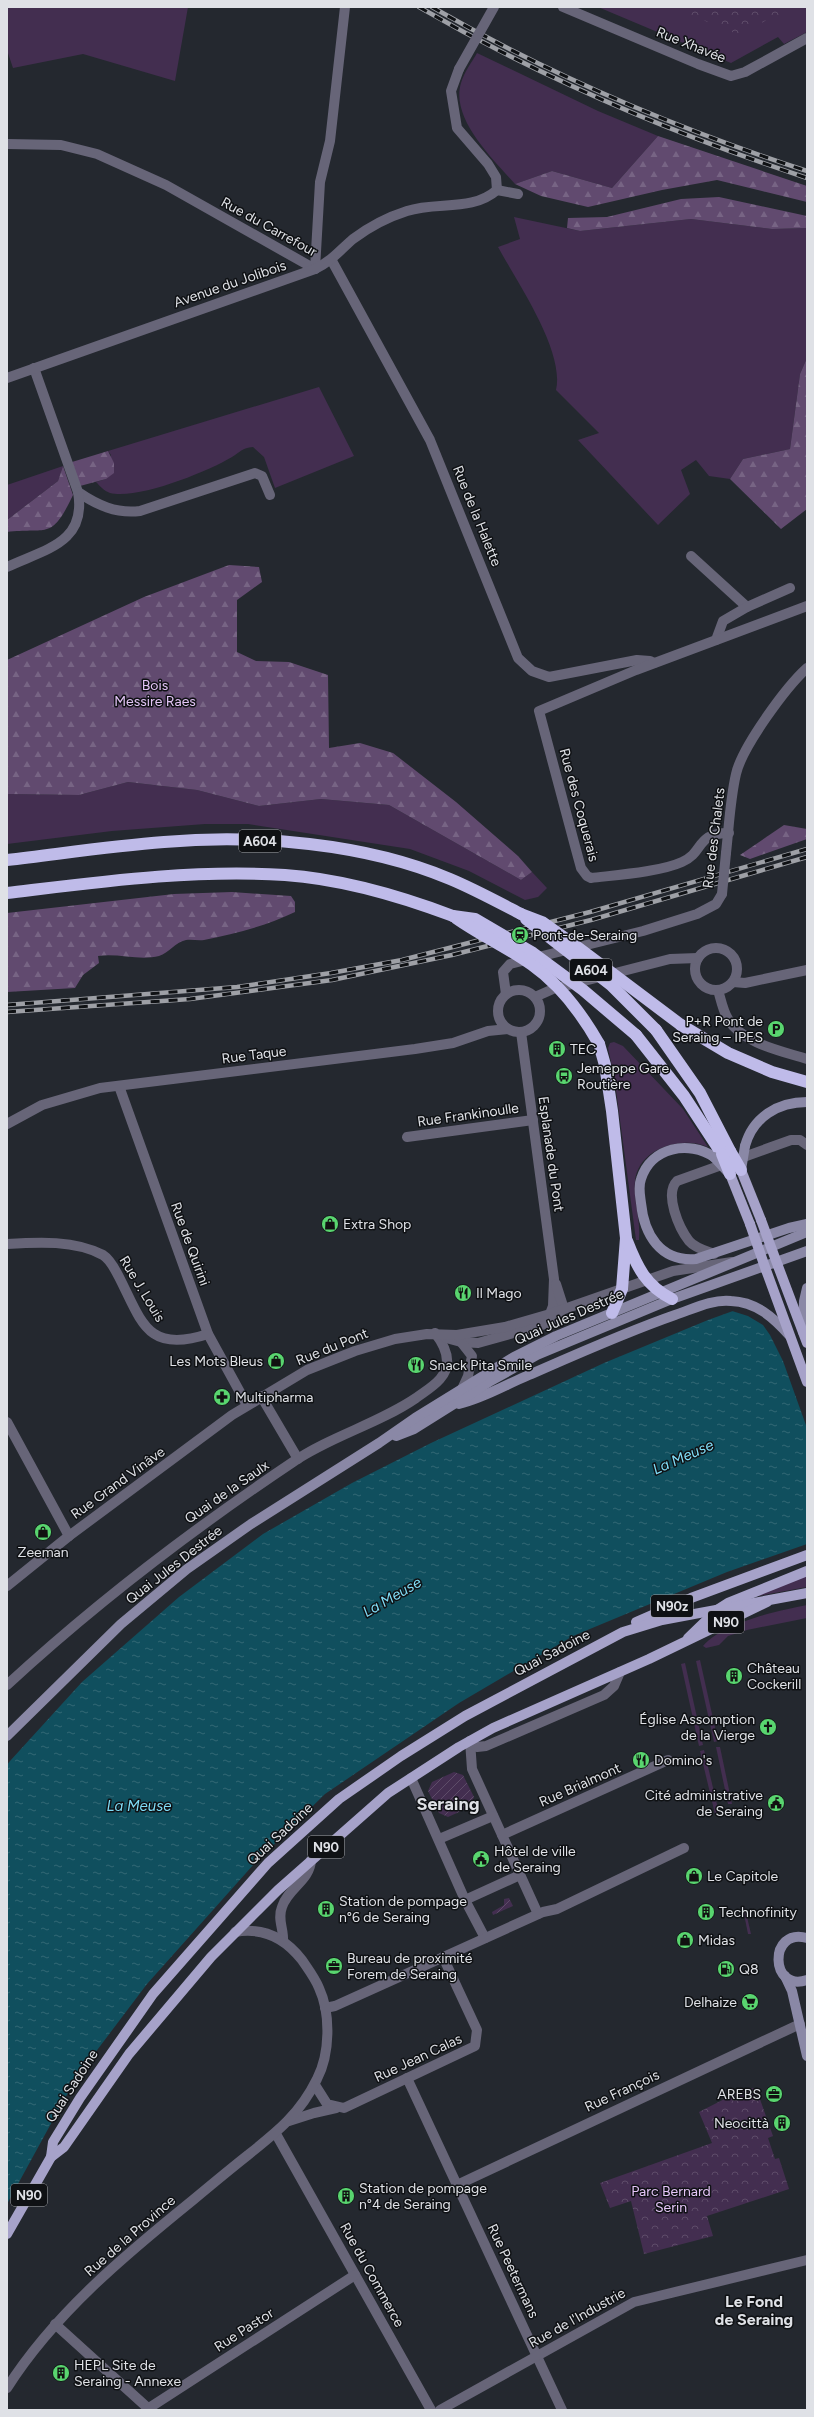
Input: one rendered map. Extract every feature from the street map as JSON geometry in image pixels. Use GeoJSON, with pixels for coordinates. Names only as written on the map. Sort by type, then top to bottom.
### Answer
{"type":"FeatureCollection","features":[{"type":"Feature","properties":{"kind":"highway","name":"A604"},"geometry":{"type":"LineString","coordinates":[[7,860],[164,842],[229,839],[339,848],[397,861],[450,879],[520,914],[531,925],[611,985],[656,1030],[700,1093],[722,1154]]}},
{"type":"Feature","properties":{"kind":"highway","name":"A604"},"geometry":{"type":"LineString","coordinates":[[7,893],[157,876],[227,873],[286,875],[335,882],[375,891],[412,900],[453,916],[475,919],[533,953],[583,990],[636,1035],[684,1096],[735,1172]]}},
{"type":"Feature","properties":{"kind":"highway"},"geometry":{"type":"LineString","coordinates":[[520,914],[542,922],[681,1025],[728,1053],[772,1072],[807,1082]]}},
{"type":"Feature","properties":{"kind":"highway"},"geometry":{"type":"LineString","coordinates":[[453,916],[532,965],[552,982],[577,1011],[599,1044],[605,1065],[612,1111],[626,1238],[622,1289],[612,1313]]}},
{"type":"Feature","properties":{"kind":"highway"},"geometry":{"type":"LineString","coordinates":[[626,1238],[634,1261],[646,1280],[659,1293],[672,1299]]}},
{"type":"Feature","properties":{"kind":"main road"},"geometry":{"type":"LineString","coordinates":[[735,1172],[752,1129],[766,1114],[780,1106],[807,1102]]}},
{"type":"Feature","properties":{"kind":"main road"},"geometry":{"type":"LineString","coordinates":[[735,1172],[722,1154],[700,1149],[683,1147],[666,1151],[659,1156],[646,1169],[639,1188],[644,1223],[648,1234],[655,1244],[674,1257],[696,1259],[789,1228],[807,1224]]}},
{"type":"Feature","properties":{"kind":"main road","name":"A604"},"geometry":{"type":"LineString","coordinates":[[735,1172],[761,1220],[805,1338]]}},
{"type":"Feature","properties":{"kind":"main road","name":"A604"},"geometry":{"type":"LineString","coordinates":[[735,1172],[750,1224],[807,1382]]}},
{"type":"Feature","properties":{"kind":"main road","name":"Quai Jules Destrée"},"geometry":{"type":"LineString","coordinates":[[7,1736],[121,1624],[187,1569],[251,1524],[514,1356],[732,1262],[784,1243],[807,1232]]}},
{"type":"Feature","properties":{"kind":"main road","name":"Quai Jules Destrée"},"geometry":{"type":"LineString","coordinates":[[380,1443],[414,1429],[537,1355],[672,1299],[777,1264],[807,1251]]}},
{"type":"Feature","properties":{"kind":"main road"},"geometry":{"type":"LineString","coordinates":[[805,1338],[804,1301],[807,1288]]}},
{"type":"Feature","properties":{"kind":"main road"},"geometry":{"type":"LineString","coordinates":[[451,1406],[481,1398],[528,1375],[677,1314],[718,1302],[729,1300],[747,1304],[773,1318],[791,1337]]}},
{"type":"Feature","properties":{"kind":"main road","name":"N90z"},"geometry":{"type":"LineString","coordinates":[[623,1632],[632,1624],[691,1598],[807,1555]]}},
{"type":"Feature","properties":{"kind":"main road","name":"N90z"},"geometry":{"type":"LineString","coordinates":[[685,1641],[717,1610],[735,1600],[807,1571]]}},
{"type":"Feature","properties":{"kind":"main road","name":"N90"},"geometry":{"type":"LineString","coordinates":[[623,1632],[662,1620],[755,1602],[767,1602],[807,1593]]}},
{"type":"Feature","properties":{"kind":"main road","name":"N90"},"geometry":{"type":"LineString","coordinates":[[685,1641],[767,1602]]}},
{"type":"Feature","properties":{"kind":"main road","name":"Quai Sadoine"},"geometry":{"type":"LineString","coordinates":[[7,2234],[51,2157],[53,2142],[102,2064],[140,2010],[186,1955],[287,1844],[339,1799],[426,1739],[523,1684],[623,1632]]}},
{"type":"Feature","properties":{"kind":"main road","name":"Quai Sadoine"},"geometry":{"type":"LineString","coordinates":[[51,2157],[64,2147],[124,2061],[171,2002],[235,1932],[311,1860],[372,1807],[411,1778],[470,1741],[509,1721],[620,1672],[685,1641]]}},
{"type":"Feature","properties":{"kind":"main road"},"geometry":{"type":"LineString","coordinates":[[807,1938],[797,1937],[788,1940],[779,1951],[778,1965],[792,1991],[807,2056]]}},
{"type":"Feature","properties":{"kind":"main road"},"geometry":{"type":"LineString","coordinates":[[785,1976],[797,1981],[807,1980]]}},
{"type":"Feature","properties":{"kind":"street","name":"Rue du Carrefour"},"geometry":{"type":"LineString","coordinates":[[7,144],[61,145],[97,154],[166,185],[315,269],[320,182],[330,141],[345,7]]}},
{"type":"Feature","properties":{"kind":"street"},"geometry":{"type":"LineString","coordinates":[[494,7],[459,69],[451,91],[458,128],[488,164],[496,177],[497,190],[518,194]]}},
{"type":"Feature","properties":{"kind":"street","name":"Rue Xhavée"},"geometry":{"type":"LineString","coordinates":[[563,7],[730,76],[745,72],[807,38]]}},
{"type":"Feature","properties":{"kind":"street","name":"Avenue du Jolibois"},"geometry":{"type":"LineString","coordinates":[[7,378],[315,269],[332,261],[361,234],[396,214],[424,207],[476,203],[497,190]]}},
{"type":"Feature","properties":{"kind":"street","name":"Rue de la Halette"},"geometry":{"type":"LineString","coordinates":[[332,261],[430,440],[518,658],[532,671],[549,677],[637,660],[650,661],[654,664]]}},
{"type":"Feature","properties":{"kind":"street"},"geometry":{"type":"LineString","coordinates":[[7,567],[60,543],[72,533],[80,514],[78,492],[34,368]]}},
{"type":"Feature","properties":{"kind":"street"},"geometry":{"type":"LineString","coordinates":[[78,492],[103,507],[132,512],[150,508],[255,473],[262,476],[270,495]]}},
{"type":"Feature","properties":{"kind":"street"},"geometry":{"type":"LineString","coordinates":[[691,556],[747,607]]}},
{"type":"Feature","properties":{"kind":"street"},"geometry":{"type":"LineString","coordinates":[[716,640],[723,621],[747,607],[790,588]]}},
{"type":"Feature","properties":{"kind":"street"},"geometry":{"type":"LineString","coordinates":[[654,664],[807,606]]}},
{"type":"Feature","properties":{"kind":"street","name":"Rue des Coquerais"},"geometry":{"type":"LineString","coordinates":[[654,664],[539,711],[584,873],[592,878],[640,871],[682,862],[693,854],[703,840],[710,835],[729,833]]}},
{"type":"Feature","properties":{"kind":"street","name":"Rue des Chalets"},"geometry":{"type":"LineString","coordinates":[[506,994],[503,972],[510,964],[643,931],[697,914],[716,904],[722,894],[726,853],[739,763],[766,719],[788,689],[807,668]]}},
{"type":"Feature","properties":{"kind":"street"},"geometry":{"type":"LineString","coordinates":[[535,997],[553,989],[670,959],[698,958],[709,950],[715,948],[728,952],[736,962],[737,969],[733,982]]}},
{"type":"Feature","properties":{"kind":"street"},"geometry":{"type":"LineString","coordinates":[[698,958],[695,970],[699,981],[704,987],[718,990],[733,982],[745,983],[807,970]]}},
{"type":"Feature","properties":{"kind":"street"},"geometry":{"type":"LineString","coordinates":[[518,990],[524,990],[535,997],[539,1004],[538,1019],[534,1026],[521,1032],[508,1030],[503,1025],[498,1015],[499,1004],[506,994],[518,990]]}},
{"type":"Feature","properties":{"kind":"street"},"geometry":{"type":"LineString","coordinates":[[718,990],[728,1019],[737,1030],[766,1045],[807,1058]]}},
{"type":"Feature","properties":{"kind":"street","name":"Rue Taque"},"geometry":{"type":"LineString","coordinates":[[7,1124],[42,1105],[89,1091],[416,1049],[453,1043],[488,1031],[508,1030]]}},
{"type":"Feature","properties":{"kind":"street","name":"Esplanade du Pont"},"geometry":{"type":"LineString","coordinates":[[521,1032],[554,1279],[564,1309]]}},
{"type":"Feature","properties":{"kind":"street","name":"Rue de Quirini"},"geometry":{"type":"LineString","coordinates":[[119,1086],[208,1334],[247,1405]]}},
{"type":"Feature","properties":{"kind":"street","name":"Rue Frankinoulle"},"geometry":{"type":"LineString","coordinates":[[407,1137],[533,1120]]}},
{"type":"Feature","properties":{"kind":"street"},"geometry":{"type":"LineString","coordinates":[[714,1254],[689,1241],[671,1198],[673,1185],[677,1181],[791,1140],[800,1140],[807,1145]]}},
{"type":"Feature","properties":{"kind":"street","name":"Rue J. Louis"},"geometry":{"type":"LineString","coordinates":[[7,1244],[69,1244],[103,1255],[112,1265],[142,1321],[151,1333],[163,1338],[175,1339],[208,1334]]}},
{"type":"Feature","properties":{"kind":"street"},"geometry":{"type":"LineString","coordinates":[[435,1334],[457,1335],[505,1326],[550,1314],[673,1270],[732,1262]]}},
{"type":"Feature","properties":{"kind":"street","name":"Esplanade du Pont"},"geometry":{"type":"LineString","coordinates":[[550,1314],[554,1279]]}},
{"type":"Feature","properties":{"kind":"street"},"geometry":{"type":"LineString","coordinates":[[435,1334],[461,1342],[478,1343],[549,1323],[564,1309]]}},
{"type":"Feature","properties":{"kind":"street"},"geometry":{"type":"LineString","coordinates":[[462,1389],[468,1376],[472,1356],[478,1343],[505,1326]]}},
{"type":"Feature","properties":{"kind":"street","name":"Rue du Pont"},"geometry":{"type":"LineString","coordinates":[[247,1405],[307,1370],[355,1351],[395,1339],[435,1334]]}},
{"type":"Feature","properties":{"kind":"street","name":"Quai de la Saulx"},"geometry":{"type":"LineString","coordinates":[[7,1685],[47,1649],[201,1526],[298,1459],[394,1413],[437,1382],[445,1372],[448,1360],[445,1348],[435,1334]]}},
{"type":"Feature","properties":{"kind":"street"},"geometry":{"type":"LineString","coordinates":[[461,1342],[472,1356]]}},
{"type":"Feature","properties":{"kind":"street"},"geometry":{"type":"LineString","coordinates":[[261,1396],[298,1459]]}},
{"type":"Feature","properties":{"kind":"street","name":"Rue Grand Vinâve"},"geometry":{"type":"LineString","coordinates":[[7,1586],[69,1536],[247,1405]]}},
{"type":"Feature","properties":{"kind":"street"},"geometry":{"type":"LineString","coordinates":[[7,1422],[69,1536]]}},
{"type":"Feature","properties":{"kind":"street"},"geometry":{"type":"LineString","coordinates":[[470,1741],[477,1747],[486,1746],[604,1695],[614,1686],[620,1672]]}},
{"type":"Feature","properties":{"kind":"street"},"geometry":{"type":"LineString","coordinates":[[470,1741],[472,1769],[538,1914]]}},
{"type":"Feature","properties":{"kind":"street","name":"Rue Brialmont"},"geometry":{"type":"LineString","coordinates":[[502,1835],[668,1760]]}},
{"type":"Feature","properties":{"kind":"street"},"geometry":{"type":"LineString","coordinates":[[411,1778],[465,1900],[485,1938]]}},
{"type":"Feature","properties":{"kind":"street"},"geometry":{"type":"LineString","coordinates":[[439,1839],[493,1816]]}},
{"type":"Feature","properties":{"kind":"street"},"geometry":{"type":"LineString","coordinates":[[325,2008],[335,2006],[538,1914],[569,1903],[684,1848]]}},
{"type":"Feature","properties":{"kind":"street"},"geometry":{"type":"LineString","coordinates":[[283,1940],[280,1925],[281,1908],[308,1872],[311,1860]]}},
{"type":"Feature","properties":{"kind":"street"},"geometry":{"type":"LineString","coordinates":[[465,1900],[520,1875]]}},
{"type":"Feature","properties":{"kind":"street"},"geometry":{"type":"LineString","coordinates":[[235,1932],[257,1930],[283,1940]]}},
{"type":"Feature","properties":{"kind":"street","name":"Rue de la Province"},"geometry":{"type":"LineString","coordinates":[[7,2388],[55,2324],[171,2218],[276,2134],[289,2121],[315,2085],[326,2053],[325,2008],[320,1988],[314,1977],[300,1958],[283,1940]]}},
{"type":"Feature","properties":{"kind":"street","name":"Rue Jean Calas"},"geometry":{"type":"LineString","coordinates":[[338,2108],[348,2106],[470,2049],[476,2042],[477,2030],[443,1957]]}},
{"type":"Feature","properties":{"kind":"street","name":"Rue François"},"geometry":{"type":"LineString","coordinates":[[457,2184],[679,2079],[800,2024]]}},
{"type":"Feature","properties":{"kind":"street","name":"Rue Peetermans"},"geometry":{"type":"LineString","coordinates":[[407,2078],[562,2410]]}},
{"type":"Feature","properties":{"kind":"street"},"geometry":{"type":"LineString","coordinates":[[315,2085],[324,2101],[338,2108]]}},
{"type":"Feature","properties":{"kind":"street","name":"Rue de la Province"},"geometry":{"type":"LineString","coordinates":[[289,2121],[314,2113],[338,2108]]}},
{"type":"Feature","properties":{"kind":"street","name":"Rue du Commerce"},"geometry":{"type":"LineString","coordinates":[[276,2134],[431,2410]]}},
{"type":"Feature","properties":{"kind":"street","name":"Rue de l'Industrie"},"geometry":{"type":"LineString","coordinates":[[440,2410],[634,2302],[807,2260]]}},
{"type":"Feature","properties":{"kind":"street","name":"Rue Pastor"},"geometry":{"type":"LineString","coordinates":[[150,2409],[355,2275]]}},
{"type":"Feature","properties":{"kind":"street"},"geometry":{"type":"LineString","coordinates":[[55,2324],[150,2409]]}},
{"type":"Feature","properties":{"kind":"green space"},"geometry":{"type":"Polygon","coordinates":[[[7,7],[188,7],[175,81],[83,54],[13,68],[7,50],[7,7]]]}},
{"type":"Feature","properties":{"kind":"green space"},"geometry":{"type":"Polygon","coordinates":[[[598,7],[807,7],[807,32],[784,44],[778,37],[731,63],[598,7]]]}},
{"type":"Feature","properties":{"kind":"green space"},"geometry":{"type":"Polygon","coordinates":[[[671,7],[796,7],[737,34],[671,7]]]}},
{"type":"Feature","properties":{"kind":"green space"},"geometry":{"type":"Polygon","coordinates":[[[477,53],[598,111],[658,136],[612,188],[552,171],[515,184],[476,138],[462,111],[459,97],[462,79],[477,53]]]}},
{"type":"Feature","properties":{"kind":"green space"},"geometry":{"type":"Polygon","coordinates":[[[658,136],[807,186],[807,202],[717,180],[662,190],[588,207],[541,196],[515,184],[552,171],[612,188],[658,136]]]}},
{"type":"Feature","properties":{"kind":"green space"},"geometry":{"type":"Polygon","coordinates":[[[719,197],[807,216],[807,228],[772,229],[691,219],[580,231],[567,228],[568,218],[607,217],[681,199],[719,197]]]}},
{"type":"Feature","properties":{"kind":"green space"},"geometry":{"type":"Polygon","coordinates":[[[514,217],[580,231],[691,219],[772,229],[807,228],[807,358],[800,374],[790,449],[743,459],[730,479],[709,476],[696,460],[681,470],[690,494],[658,525],[578,440],[599,433],[556,390],[557,374],[547,337],[538,317],[498,247],[520,239],[514,217]]]}},
{"type":"Feature","properties":{"kind":"green space"},"geometry":{"type":"Polygon","coordinates":[[[807,358],[807,509],[781,529],[730,479],[743,459],[790,449],[800,374],[807,358]]]}},
{"type":"Feature","properties":{"kind":"green space"},"geometry":{"type":"Polygon","coordinates":[[[319,387],[354,456],[275,488],[264,457],[253,447],[244,449],[221,463],[190,477],[154,489],[122,494],[110,493],[104,490],[96,482],[106,479],[111,455],[108,451],[319,387]]]}},
{"type":"Feature","properties":{"kind":"green space"},"geometry":{"type":"Polygon","coordinates":[[[108,451],[114,463],[114,473],[106,479],[80,486],[72,462],[108,451]]]}},
{"type":"Feature","properties":{"kind":"green space"},"geometry":{"type":"Polygon","coordinates":[[[63,466],[58,481],[7,520],[7,485],[63,466]]]}},
{"type":"Feature","properties":{"kind":"green space"},"geometry":{"type":"Polygon","coordinates":[[[63,466],[73,495],[66,510],[54,526],[41,530],[7,532],[7,520],[58,481],[63,466]]]}},
{"type":"Feature","properties":{"kind":"green space","name":"Bois Messire Raes"},"geometry":{"type":"Polygon","coordinates":[[[229,565],[259,567],[262,582],[237,600],[237,652],[256,661],[289,662],[328,675],[329,748],[360,743],[393,753],[456,802],[518,856],[532,872],[521,880],[389,805],[321,799],[259,806],[197,790],[128,782],[79,795],[7,794],[7,660],[144,597],[229,565]]]}},
{"type":"Feature","properties":{"kind":"green space"},"geometry":{"type":"Polygon","coordinates":[[[128,782],[197,790],[259,806],[321,799],[389,805],[521,880],[532,872],[547,888],[538,897],[525,900],[469,871],[410,849],[248,824],[205,824],[112,831],[7,844],[7,794],[79,795],[128,782]]]}},
{"type":"Feature","properties":{"kind":"green space"},"geometry":{"type":"Polygon","coordinates":[[[784,825],[807,829],[807,839],[750,859],[740,855],[784,825]]]}},
{"type":"Feature","properties":{"kind":"green space"},"geometry":{"type":"Polygon","coordinates":[[[232,892],[291,896],[295,902],[295,912],[239,932],[204,940],[182,941],[163,955],[159,956],[144,958],[113,955],[98,956],[99,963],[83,975],[75,988],[7,992],[7,913],[174,894],[232,892]]]}},
{"type":"Feature","properties":{"kind":"green space"},"geometry":{"type":"Polygon","coordinates":[[[614,1042],[623,1046],[683,1109],[708,1147],[686,1143],[674,1144],[652,1153],[644,1160],[638,1170],[635,1181],[639,1240],[636,1240],[614,1075],[608,1048],[610,1043],[614,1042]]]}},
{"type":"Feature","properties":{"kind":"green space"},"geometry":{"type":"Polygon","coordinates":[[[807,1573],[807,1587],[753,1597],[807,1573]]]}},
{"type":"Feature","properties":{"kind":"green space"},"geometry":{"type":"Polygon","coordinates":[[[807,1605],[807,1618],[747,1630],[728,1636],[719,1645],[706,1648],[703,1646],[724,1630],[737,1624],[766,1614],[807,1605]]]}},
{"type":"Feature","properties":{"kind":"green space"},"geometry":{"type":"Polygon","coordinates":[[[700,1660],[718,1741],[714,1742],[696,1661],[700,1660]]]}},
{"type":"Feature","properties":{"kind":"green space"},"geometry":{"type":"Polygon","coordinates":[[[685,1663],[703,1745],[699,1746],[681,1664],[685,1663]]]}},
{"type":"Feature","properties":{"kind":"green space"},"geometry":{"type":"Polygon","coordinates":[[[716,1747],[720,1747],[732,1804],[728,1804],[716,1747]]]}},
{"type":"Feature","properties":{"kind":"green space"},"geometry":{"type":"Polygon","coordinates":[[[704,1750],[719,1813],[715,1814],[700,1751],[704,1750]]]}},
{"type":"Feature","properties":{"kind":"green space"},"geometry":{"type":"Polygon","coordinates":[[[454,1772],[463,1775],[474,1797],[470,1807],[448,1817],[439,1813],[428,1791],[432,1782],[454,1772]]]}},
{"type":"Feature","properties":{"kind":"green space"},"geometry":{"type":"Polygon","coordinates":[[[509,1898],[513,1906],[493,1915],[492,1912],[504,1905],[504,1899],[509,1898]]]}},
{"type":"Feature","properties":{"kind":"green space"},"geometry":{"type":"Polygon","coordinates":[[[745,1908],[751,1934],[748,1934],[743,1909],[745,1908]]]}},
{"type":"Feature","properties":{"kind":"green space","name":"Parc Bernard Serin"},"geometry":{"type":"Polygon","coordinates":[[[756,2088],[773,2136],[768,2138],[775,2159],[779,2158],[789,2189],[707,2216],[713,2236],[644,2254],[631,2201],[610,2208],[600,2183],[712,2143],[699,2112],[744,2089],[756,2088]]]}},
{"type":"Feature","properties":{"kind":"water","name":"La Meuse"},"geometry":{"type":"Polygon","coordinates":[[[807,1284],[807,1544],[727,1572],[573,1636],[459,1703],[325,1794],[254,1864],[147,1984],[76,2078],[7,2204],[7,1765],[10,1761],[82,1682],[179,1597],[263,1534],[352,1483],[431,1443],[604,1363],[708,1320],[807,1284]]]}},
{"type":"Feature","properties":{"kind":"pier"},"geometry":{"type":"Polygon","coordinates":[[[807,1282],[807,1428],[783,1361],[770,1335],[763,1325],[748,1316],[729,1310],[807,1282]]]}},
{"type":"Feature","properties":{"kind":"railway"},"geometry":{"type":"LineString","coordinates":[[419,7],[465,33],[560,81],[609,103],[707,143],[807,178]]}},
{"type":"Feature","properties":{"kind":"railway"},"geometry":{"type":"LineString","coordinates":[[432,7],[522,55],[615,99],[663,119],[759,155],[807,171]]}},
{"type":"Feature","properties":{"kind":"railway"},"geometry":{"type":"LineString","coordinates":[[7,1005],[237,987],[331,973],[402,960],[590,912],[807,849]]}},
{"type":"Feature","properties":{"kind":"railway"},"geometry":{"type":"LineString","coordinates":[[7,1012],[190,999],[332,980],[452,955],[591,920],[807,857]]}},
{"type":"Feature","properties":{"kind":"place","name":"Pont-de-Seraing"},"geometry":{"type":"Point","coordinates":[520,935]}},
{"type":"Feature","properties":{"kind":"place","name":"P+R Pont de Seraing – IPES"},"geometry":{"type":"Point","coordinates":[776,1029]}},
{"type":"Feature","properties":{"kind":"place","name":"TEC"},"geometry":{"type":"Point","coordinates":[557,1049]}},
{"type":"Feature","properties":{"kind":"place","name":"Jemeppe Gare Routière"},"geometry":{"type":"Point","coordinates":[564,1076]}},
{"type":"Feature","properties":{"kind":"place","name":"Extra Shop"},"geometry":{"type":"Point","coordinates":[330,1224]}},
{"type":"Feature","properties":{"kind":"place","name":"Il Mago"},"geometry":{"type":"Point","coordinates":[463,1293]}},
{"type":"Feature","properties":{"kind":"place","name":"Les Mots Bleus"},"geometry":{"type":"Point","coordinates":[276,1361]}},
{"type":"Feature","properties":{"kind":"place","name":"Snack Pita Smile"},"geometry":{"type":"Point","coordinates":[416,1365]}},
{"type":"Feature","properties":{"kind":"place","name":"Multipharma"},"geometry":{"type":"Point","coordinates":[222,1397]}},
{"type":"Feature","properties":{"kind":"place","name":"Zeeman"},"geometry":{"type":"Point","coordinates":[43,1532]}},
{"type":"Feature","properties":{"kind":"place","name":"Château Cockerill"},"geometry":{"type":"Point","coordinates":[734,1676]}},
{"type":"Feature","properties":{"kind":"place","name":"Église Assomption de la Vierge"},"geometry":{"type":"Point","coordinates":[768,1727]}},
{"type":"Feature","properties":{"kind":"place","name":"Domino's"},"geometry":{"type":"Point","coordinates":[641,1760]}},
{"type":"Feature","properties":{"kind":"place","name":"Cité administrative de Seraing"},"geometry":{"type":"Point","coordinates":[776,1803]}},
{"type":"Feature","properties":{"kind":"place","name":"Hôtel de ville de Seraing"},"geometry":{"type":"Point","coordinates":[481,1859]}},
{"type":"Feature","properties":{"kind":"place","name":"Le Capitole"},"geometry":{"type":"Point","coordinates":[694,1876]}},
{"type":"Feature","properties":{"kind":"place","name":"Station de pompage n°6 de Seraing"},"geometry":{"type":"Point","coordinates":[326,1909]}},
{"type":"Feature","properties":{"kind":"place","name":"Technofinity"},"geometry":{"type":"Point","coordinates":[706,1912]}},
{"type":"Feature","properties":{"kind":"place","name":"Midas"},"geometry":{"type":"Point","coordinates":[685,1940]}},
{"type":"Feature","properties":{"kind":"place","name":"Bureau de proximité Forem de Seraing"},"geometry":{"type":"Point","coordinates":[334,1966]}},
{"type":"Feature","properties":{"kind":"place","name":"Q8"},"geometry":{"type":"Point","coordinates":[726,1969]}},
{"type":"Feature","properties":{"kind":"place","name":"Delhaize"},"geometry":{"type":"Point","coordinates":[750,2002]}},
{"type":"Feature","properties":{"kind":"place","name":"AREBS"},"geometry":{"type":"Point","coordinates":[774,2094]}},
{"type":"Feature","properties":{"kind":"place","name":"Neocittà"},"geometry":{"type":"Point","coordinates":[782,2123]}},
{"type":"Feature","properties":{"kind":"place","name":"Station de pompage n°4 de Seraing"},"geometry":{"type":"Point","coordinates":[346,2196]}},
{"type":"Feature","properties":{"kind":"place","name":"HEPL Site de Seraing - Annexe"},"geometry":{"type":"Point","coordinates":[61,2373]}},
{"type":"Feature","properties":{"kind":"district","name":"Seraing"},"geometry":{"type":"Point","coordinates":[448,1804]}},
{"type":"Feature","properties":{"kind":"district","name":"Le Fond de Seraing"},"geometry":{"type":"Point","coordinates":[754,2310]}}]}
